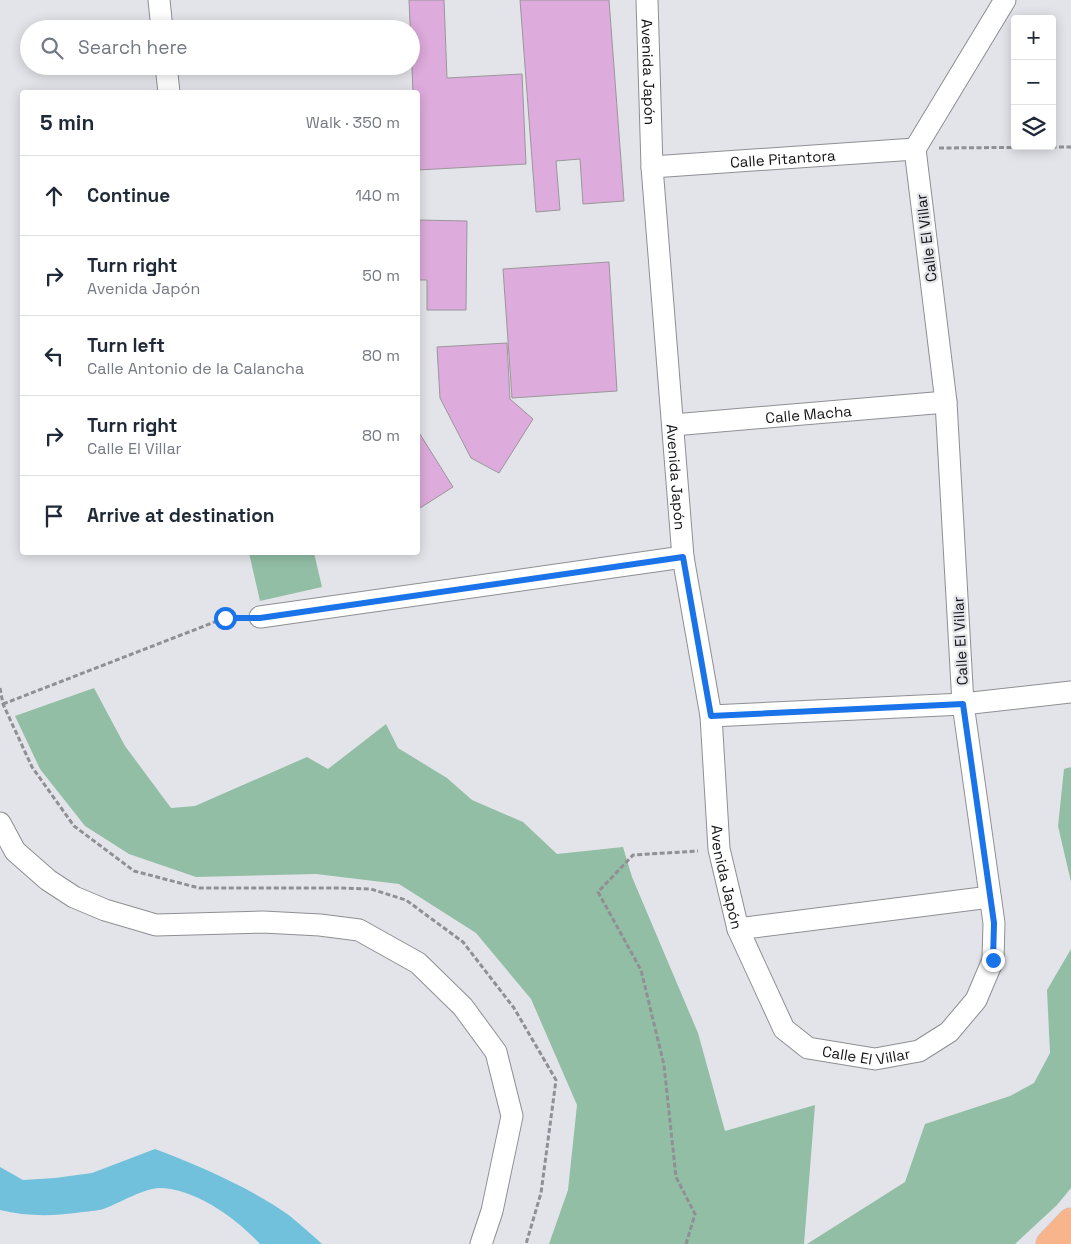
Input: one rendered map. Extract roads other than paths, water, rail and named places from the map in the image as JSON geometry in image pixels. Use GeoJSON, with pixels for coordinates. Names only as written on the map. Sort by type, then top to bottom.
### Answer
{"type":"FeatureCollection","features":[{"type":"Feature","properties":{"kind":"main road"},"geometry":{"type":"LineString","coordinates":[[1050,1244],[1071,1222]]}},
{"type":"Feature","properties":{"kind":"street"},"geometry":{"type":"LineString","coordinates":[[159,0],[161,20]]}},
{"type":"Feature","properties":{"kind":"street","name":"Avenida Japón"},"geometry":{"type":"LineString","coordinates":[[647,0],[652,167],[683,557],[711,716],[719,849],[738,929],[784,1029],[808,1048]]}},
{"type":"Feature","properties":{"kind":"street"},"geometry":{"type":"LineString","coordinates":[[915,149],[1005,0]]}},
{"type":"Feature","properties":{"kind":"street"},"geometry":{"type":"LineString","coordinates":[[167,75],[169,90]]}},
{"type":"Feature","properties":{"kind":"street","name":"Calle Pitantora"},"geometry":{"type":"LineString","coordinates":[[652,167],[915,149]]}},
{"type":"Feature","properties":{"kind":"street","name":"Calle El Villar"},"geometry":{"type":"LineString","coordinates":[[808,1048],[875,1059],[919,1051],[949,1032],[976,1000],[993,960],[994,923],[963,704],[946,402],[915,149]]}},
{"type":"Feature","properties":{"kind":"street","name":"Calle Macha"},"geometry":{"type":"LineString","coordinates":[[673,425],[946,402]]}},
{"type":"Feature","properties":{"kind":"street"},"geometry":{"type":"LineString","coordinates":[[260,618],[683,557]]}},
{"type":"Feature","properties":{"kind":"street"},"geometry":{"type":"LineString","coordinates":[[711,716],[963,704],[1071,692]]}},
{"type":"Feature","properties":{"kind":"street"},"geometry":{"type":"LineString","coordinates":[[0,823],[15,850],[48,880],[74,897],[105,910],[156,925],[263,922],[320,925],[359,930],[418,963],[463,1007],[496,1052],[512,1116],[492,1211],[481,1244]]}},
{"type":"Feature","properties":{"kind":"street"},"geometry":{"type":"LineString","coordinates":[[738,929],[990,897]]}},
{"type":"Feature","properties":{"kind":"water"},"geometry":{"type":"Polygon","coordinates":[[[155,1149],[207,1170],[259,1196],[290,1216],[322,1244],[260,1244],[251,1234],[227,1215],[201,1199],[173,1189],[159,1188],[147,1190],[95,1211],[42,1215],[0,1210],[0,1167],[23,1180],[55,1178],[92,1173],[155,1149]]]}}]}
